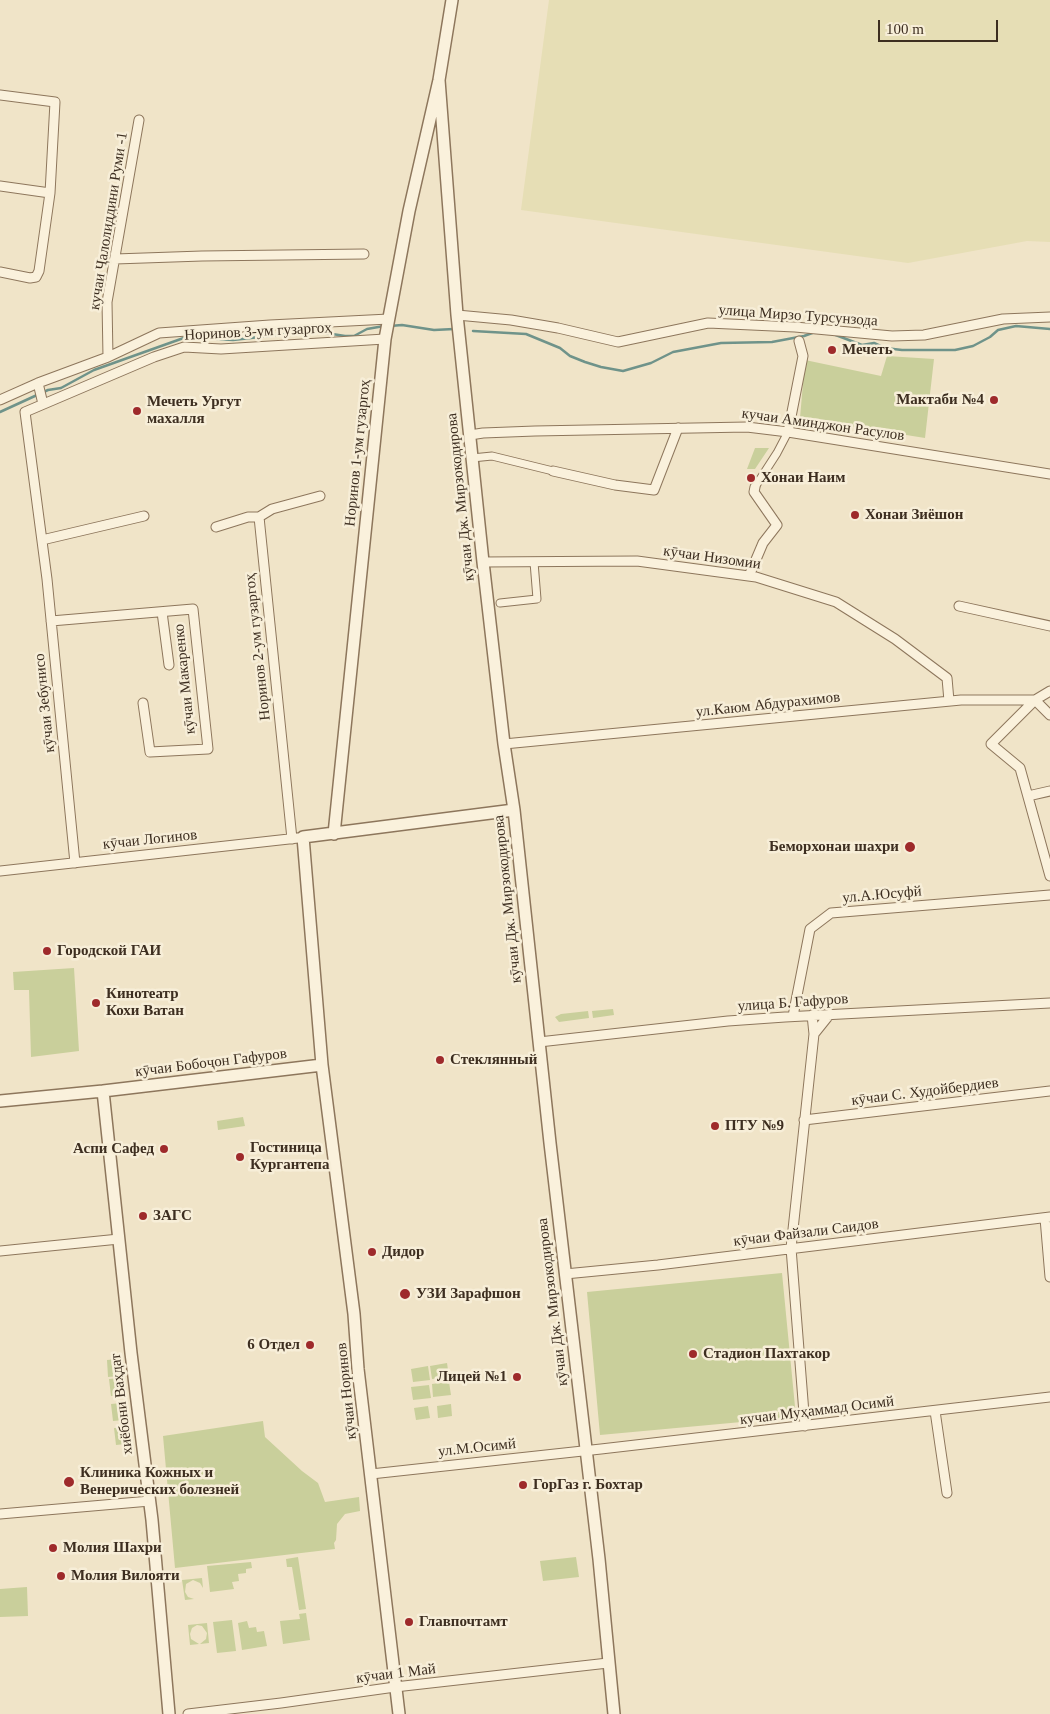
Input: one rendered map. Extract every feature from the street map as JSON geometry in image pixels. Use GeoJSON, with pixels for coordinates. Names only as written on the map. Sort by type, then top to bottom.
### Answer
{"type":"FeatureCollection","features":[{"type":"Feature","properties":{"kind":"street"},"geometry":{"type":"LineString","coordinates":[[439,80],[452,0]]}},
{"type":"Feature","properties":{"kind":"street","name":"кӯчаи Дж. Мирзокодирова"},"geometry":{"type":"LineString","coordinates":[[439,80],[457,315],[483,562],[504,744],[514,810],[565,1274],[599,1559],[614,1714]]}},
{"type":"Feature","properties":{"kind":"street","name":"Норинов 1-ум гузаргоҳ"},"geometry":{"type":"LineString","coordinates":[[334,834],[387,328],[408,211],[439,80]]}},
{"type":"Feature","properties":{"kind":"street"},"geometry":{"type":"LineString","coordinates":[[0,95],[55,102],[50,192],[39,271],[36,277],[30,278],[0,272]]}},
{"type":"Feature","properties":{"kind":"street","name":"кучаи Ҷалолиддини Руми -1"},"geometry":{"type":"LineString","coordinates":[[108,357],[107,302],[139,120]]}},
{"type":"Feature","properties":{"kind":"street"},"geometry":{"type":"LineString","coordinates":[[0,186],[50,192]]}},
{"type":"Feature","properties":{"kind":"street"},"geometry":{"type":"LineString","coordinates":[[115,259],[364,254]]}},
{"type":"Feature","properties":{"kind":"street","name":"улица Мирзо Турсунзода"},"geometry":{"type":"LineString","coordinates":[[457,315],[511,320],[558,328],[618,342],[708,323],[795,327],[892,336],[924,335],[1004,319],[1050,317]]}},
{"type":"Feature","properties":{"kind":"street"},"geometry":{"type":"LineString","coordinates":[[0,400],[38,383],[108,357],[159,333],[270,325],[387,328]]}},
{"type":"Feature","properties":{"kind":"street","name":"Норинов 3-ум гузаргоҳ"},"geometry":{"type":"LineString","coordinates":[[25,412],[154,357],[184,348],[221,350],[387,328]]}},
{"type":"Feature","properties":{"kind":"street"},"geometry":{"type":"LineString","coordinates":[[749,576],[763,543],[777,525],[754,492],[755,487],[788,432],[803,356],[798,340]]}},
{"type":"Feature","properties":{"kind":"street"},"geometry":{"type":"LineString","coordinates":[[38,383],[43,404]]}},
{"type":"Feature","properties":{"kind":"street","name":"кӯчаи Зебунисо"},"geometry":{"type":"LineString","coordinates":[[25,412],[51,621],[75,863]]}},
{"type":"Feature","properties":{"kind":"street","name":"кучаи Аминджон Расулов"},"geometry":{"type":"LineString","coordinates":[[470,435],[535,431],[747,427],[1050,474]]}},
{"type":"Feature","properties":{"kind":"street"},"geometry":{"type":"LineString","coordinates":[[472,458],[492,456],[615,485],[654,490],[678,428]]}},
{"type":"Feature","properties":{"kind":"street"},"geometry":{"type":"LineString","coordinates":[[216,526],[248,517],[259,517],[272,509],[320,496]]}},
{"type":"Feature","properties":{"kind":"street"},"geometry":{"type":"LineString","coordinates":[[42,540],[144,516]]}},
{"type":"Feature","properties":{"kind":"street","name":"Норинов 2-ум гузаргоҳ"},"geometry":{"type":"LineString","coordinates":[[259,517],[297,838]]}},
{"type":"Feature","properties":{"kind":"street","name":"кӯчаи Низомии"},"geometry":{"type":"LineString","coordinates":[[483,562],[636,561],[756,576],[836,602],[895,639],[947,678],[949,701]]}},
{"type":"Feature","properties":{"kind":"street"},"geometry":{"type":"LineString","coordinates":[[500,603],[537,599],[534,562]]}},
{"type":"Feature","properties":{"kind":"street"},"geometry":{"type":"LineString","coordinates":[[959,606],[1050,626]]}},
{"type":"Feature","properties":{"kind":"street","name":"кӯчаи Макаренко"},"geometry":{"type":"LineString","coordinates":[[51,621],[192,609],[208,749],[150,752],[143,703]]}},
{"type":"Feature","properties":{"kind":"street"},"geometry":{"type":"LineString","coordinates":[[162,612],[169,665]]}},
{"type":"Feature","properties":{"kind":"street"},"geometry":{"type":"LineString","coordinates":[[1050,691],[1035,700],[991,744],[1020,768],[1050,876]]}},
{"type":"Feature","properties":{"kind":"street"},"geometry":{"type":"LineString","coordinates":[[1035,700],[1050,715]]}},
{"type":"Feature","properties":{"kind":"street","name":"ул.Каюм Абдурахимов"},"geometry":{"type":"LineString","coordinates":[[504,744],[949,701],[1035,700]]}},
{"type":"Feature","properties":{"kind":"street"},"geometry":{"type":"LineString","coordinates":[[1028,796],[1050,791]]}},
{"type":"Feature","properties":{"kind":"street"},"geometry":{"type":"LineString","coordinates":[[297,838],[514,810]]}},
{"type":"Feature","properties":{"kind":"street","name":"кӯчаи Логинов"},"geometry":{"type":"LineString","coordinates":[[0,871],[297,838]]}},
{"type":"Feature","properties":{"kind":"street","name":"кӯчаи Норинов"},"geometry":{"type":"LineString","coordinates":[[297,838],[322,1065],[354,1314],[358,1369],[394,1687],[399,1714]]}},
{"type":"Feature","properties":{"kind":"street","name":"ул.А.Юсуфй"},"geometry":{"type":"LineString","coordinates":[[793,1016],[810,928],[831,913],[1050,895]]}},
{"type":"Feature","properties":{"kind":"street","name":"улица Б. Гафуров"},"geometry":{"type":"LineString","coordinates":[[539,1042],[728,1021],[793,1016],[1050,1003]]}},
{"type":"Feature","properties":{"kind":"street"},"geometry":{"type":"LineString","coordinates":[[814,1034],[830,1014]]}},
{"type":"Feature","properties":{"kind":"street"},"geometry":{"type":"LineString","coordinates":[[804,1426],[791,1248],[814,1034],[812,1015]]}},
{"type":"Feature","properties":{"kind":"street","name":"кӯчаи Бобоҷон Гафуров"},"geometry":{"type":"LineString","coordinates":[[0,1101],[103,1091],[322,1065]]}},
{"type":"Feature","properties":{"kind":"street","name":"хиёбони Ваҳдат"},"geometry":{"type":"LineString","coordinates":[[103,1091],[131,1353],[150,1501],[169,1714]]}},
{"type":"Feature","properties":{"kind":"street","name":"кӯчаи С. Худойбердиев"},"geometry":{"type":"LineString","coordinates":[[804,1120],[1050,1091]]}},
{"type":"Feature","properties":{"kind":"street"},"geometry":{"type":"LineString","coordinates":[[1047,1218],[1050,1277]]}},
{"type":"Feature","properties":{"kind":"street","name":"кӯчаи Файзали Саидов"},"geometry":{"type":"LineString","coordinates":[[565,1274],[658,1265],[1047,1218]]}},
{"type":"Feature","properties":{"kind":"street"},"geometry":{"type":"LineString","coordinates":[[0,1250],[120,1239]]}},
{"type":"Feature","properties":{"kind":"street","name":"кучаи Муҳаммад Осимй"},"geometry":{"type":"LineString","coordinates":[[586,1450],[1050,1397]]}},
{"type":"Feature","properties":{"kind":"street"},"geometry":{"type":"LineString","coordinates":[[935,1411],[947,1494]]}},
{"type":"Feature","properties":{"kind":"street","name":"ул.М.Осимй"},"geometry":{"type":"LineString","coordinates":[[371,1474],[586,1450]]}},
{"type":"Feature","properties":{"kind":"street"},"geometry":{"type":"LineString","coordinates":[[0,1514],[150,1501]]}},
{"type":"Feature","properties":{"kind":"street","name":"кӯчаи 1 Май"},"geometry":{"type":"LineString","coordinates":[[188,1714],[282,1704],[394,1687],[608,1663]]}},
{"type":"Feature","properties":{"kind":"shaded area"},"geometry":{"type":"Polygon","coordinates":[[[549,0],[1050,0],[1050,242],[1027,241],[908,263],[521,210],[549,0]]]}},
{"type":"Feature","properties":{"kind":"green space"},"geometry":{"type":"Polygon","coordinates":[[[887,356],[934,359],[925,438],[800,418],[805,360],[881,376],[887,356]]]}},
{"type":"Feature","properties":{"kind":"green space"},"geometry":{"type":"Polygon","coordinates":[[[755,448],[769,448],[755,469],[747,469],[755,448]]]}},
{"type":"Feature","properties":{"kind":"green space"},"geometry":{"type":"Polygon","coordinates":[[[74,968],[79,1051],[31,1057],[29,990],[14,990],[13,972],[74,968]]]}},
{"type":"Feature","properties":{"kind":"green space"},"geometry":{"type":"Polygon","coordinates":[[[613,1009],[614,1015],[593,1018],[592,1011],[613,1009]]]}},
{"type":"Feature","properties":{"kind":"green space"},"geometry":{"type":"Polygon","coordinates":[[[588,1011],[589,1018],[559,1022],[555,1017],[561,1014],[588,1011]]]}},
{"type":"Feature","properties":{"kind":"green space"},"geometry":{"type":"Polygon","coordinates":[[[243,1117],[245,1126],[218,1130],[217,1121],[243,1117]]]}},
{"type":"Feature","properties":{"kind":"green space"},"geometry":{"type":"Polygon","coordinates":[[[782,1273],[796,1417],[600,1435],[587,1292],[782,1273]]]}},
{"type":"Feature","properties":{"kind":"green space"},"geometry":{"type":"Polygon","coordinates":[[[117,1359],[119,1376],[108,1377],[107,1360],[117,1359]]]}},
{"type":"Feature","properties":{"kind":"green space"},"geometry":{"type":"Polygon","coordinates":[[[447,1363],[449,1377],[432,1379],[430,1366],[447,1363]]]}},
{"type":"Feature","properties":{"kind":"green space"},"geometry":{"type":"Polygon","coordinates":[[[428,1366],[430,1380],[413,1382],[411,1369],[428,1366]]]}},
{"type":"Feature","properties":{"kind":"green space"},"geometry":{"type":"Polygon","coordinates":[[[120,1378],[121,1395],[111,1396],[109,1379],[120,1378]]]}},
{"type":"Feature","properties":{"kind":"green space"},"geometry":{"type":"Polygon","coordinates":[[[449,1382],[451,1395],[433,1397],[432,1384],[449,1382]]]}},
{"type":"Feature","properties":{"kind":"green space"},"geometry":{"type":"Polygon","coordinates":[[[429,1385],[431,1398],[413,1400],[411,1387],[429,1385]]]}},
{"type":"Feature","properties":{"kind":"green space"},"geometry":{"type":"Polygon","coordinates":[[[122,1403],[124,1420],[113,1421],[111,1404],[122,1403]]]}},
{"type":"Feature","properties":{"kind":"green space"},"geometry":{"type":"Polygon","coordinates":[[[451,1404],[452,1416],[438,1418],[437,1406],[451,1404]]]}},
{"type":"Feature","properties":{"kind":"green space"},"geometry":{"type":"Polygon","coordinates":[[[428,1406],[430,1418],[416,1420],[414,1408],[428,1406]]]}},
{"type":"Feature","properties":{"kind":"green space"},"geometry":{"type":"Polygon","coordinates":[[[263,1421],[265,1437],[318,1483],[325,1502],[359,1497],[360,1511],[345,1514],[337,1524],[335,1549],[175,1568],[163,1436],[263,1421]]]}},
{"type":"Feature","properties":{"kind":"green space"},"geometry":{"type":"Polygon","coordinates":[[[125,1427],[126,1444],[116,1445],[114,1428],[125,1427]]]}},
{"type":"Feature","properties":{"kind":"green space"},"geometry":{"type":"Polygon","coordinates":[[[298,1557],[306,1609],[299,1610],[292,1567],[287,1567],[286,1559],[298,1557]]]}},
{"type":"Feature","properties":{"kind":"green space"},"geometry":{"type":"Polygon","coordinates":[[[576,1557],[579,1577],[543,1581],[540,1561],[576,1557]]]}},
{"type":"Feature","properties":{"kind":"green space"},"geometry":{"type":"Polygon","coordinates":[[[251,1562],[252,1568],[246,1569],[246,1573],[238,1574],[239,1581],[232,1582],[234,1589],[210,1592],[207,1566],[251,1562]]]}},
{"type":"Feature","properties":{"kind":"green space"},"geometry":{"type":"Polygon","coordinates":[[[202,1578],[203,1588],[200,1583],[193,1580],[186,1584],[185,1592],[188,1597],[194,1599],[185,1600],[182,1580],[202,1578]]]}},
{"type":"Feature","properties":{"kind":"green space"},"geometry":{"type":"Polygon","coordinates":[[[27,1587],[28,1616],[0,1617],[0,1589],[27,1587]]]}},
{"type":"Feature","properties":{"kind":"green space"},"geometry":{"type":"Polygon","coordinates":[[[306,1613],[310,1640],[283,1644],[280,1621],[300,1619],[299,1614],[306,1613]]]}},
{"type":"Feature","properties":{"kind":"green space"},"geometry":{"type":"Polygon","coordinates":[[[232,1620],[236,1651],[217,1653],[213,1622],[232,1620]]]}},
{"type":"Feature","properties":{"kind":"green space"},"geometry":{"type":"Polygon","coordinates":[[[247,1621],[249,1628],[256,1627],[257,1632],[264,1631],[267,1646],[242,1650],[238,1623],[247,1621]]]}},
{"type":"Feature","properties":{"kind":"green space"},"geometry":{"type":"Polygon","coordinates":[[[207,1623],[209,1643],[200,1644],[206,1639],[207,1633],[202,1626],[197,1625],[192,1628],[190,1634],[191,1639],[199,1644],[190,1645],[188,1625],[207,1623]]]}},
{"type":"Feature","properties":{"kind":"waterway"},"geometry":{"type":"LineString","coordinates":[[390,326],[402,325],[434,330],[454,329]]}},
{"type":"Feature","properties":{"kind":"waterway"},"geometry":{"type":"LineString","coordinates":[[0,412],[48,390],[61,388],[94,370],[192,335],[233,340],[313,331],[354,336],[367,329],[384,326]]}},
{"type":"Feature","properties":{"kind":"waterway"},"geometry":{"type":"LineString","coordinates":[[833,334],[862,345],[874,343],[885,348],[902,350],[955,350],[973,346],[990,337],[998,330],[1016,326],[1050,329]]}},
{"type":"Feature","properties":{"kind":"waterway"},"geometry":{"type":"LineString","coordinates":[[473,331],[526,334],[560,348],[570,356],[585,362],[623,371],[651,363],[673,352],[721,343],[772,342],[815,332]]}},
{"type":"Feature","properties":{"kind":"place","name":"Мечеть"},"geometry":{"type":"Point","coordinates":[832,350]}},
{"type":"Feature","properties":{"kind":"place","name":"Мактаби №4"},"geometry":{"type":"Point","coordinates":[994,400]}},
{"type":"Feature","properties":{"kind":"place","name":"Мечеть Ургут махалля"},"geometry":{"type":"Point","coordinates":[137,411]}},
{"type":"Feature","properties":{"kind":"place","name":"Хонаи Наим"},"geometry":{"type":"Point","coordinates":[751,478]}},
{"type":"Feature","properties":{"kind":"place","name":"Хонаи Зиёшон"},"geometry":{"type":"Point","coordinates":[855,515]}},
{"type":"Feature","properties":{"kind":"place","name":"Беморхонаи шахри"},"geometry":{"type":"Point","coordinates":[910,847]}},
{"type":"Feature","properties":{"kind":"place","name":"Городской ГАИ"},"geometry":{"type":"Point","coordinates":[47,951]}},
{"type":"Feature","properties":{"kind":"place","name":"Кинотеатр Кохи Ватан"},"geometry":{"type":"Point","coordinates":[96,1003]}},
{"type":"Feature","properties":{"kind":"place","name":"Стеклянный"},"geometry":{"type":"Point","coordinates":[440,1060]}},
{"type":"Feature","properties":{"kind":"place","name":"ПТУ №9"},"geometry":{"type":"Point","coordinates":[715,1126]}},
{"type":"Feature","properties":{"kind":"place","name":"Аспи Сафед"},"geometry":{"type":"Point","coordinates":[164,1149]}},
{"type":"Feature","properties":{"kind":"place","name":"Гостиница Кургантепа"},"geometry":{"type":"Point","coordinates":[240,1157]}},
{"type":"Feature","properties":{"kind":"place","name":"ЗАГС"},"geometry":{"type":"Point","coordinates":[143,1216]}},
{"type":"Feature","properties":{"kind":"place","name":"Дидор"},"geometry":{"type":"Point","coordinates":[372,1252]}},
{"type":"Feature","properties":{"kind":"place","name":"УЗИ Зарафшон"},"geometry":{"type":"Point","coordinates":[405,1294]}},
{"type":"Feature","properties":{"kind":"place","name":"6 Отдел"},"geometry":{"type":"Point","coordinates":[310,1345]}},
{"type":"Feature","properties":{"kind":"place","name":"Стадион Пахтакор"},"geometry":{"type":"Point","coordinates":[693,1354]}},
{"type":"Feature","properties":{"kind":"place","name":"Лицей №1"},"geometry":{"type":"Point","coordinates":[517,1377]}},
{"type":"Feature","properties":{"kind":"place","name":"Клиника Кожных и Венерических болезней"},"geometry":{"type":"Point","coordinates":[69,1482]}},
{"type":"Feature","properties":{"kind":"place","name":"ГорГаз г. Бохтар"},"geometry":{"type":"Point","coordinates":[523,1485]}},
{"type":"Feature","properties":{"kind":"place","name":"Молия Шахри"},"geometry":{"type":"Point","coordinates":[53,1548]}},
{"type":"Feature","properties":{"kind":"place","name":"Молия Вилояти"},"geometry":{"type":"Point","coordinates":[61,1576]}},
{"type":"Feature","properties":{"kind":"place","name":"Главпочтамт"},"geometry":{"type":"Point","coordinates":[409,1622]}}]}
